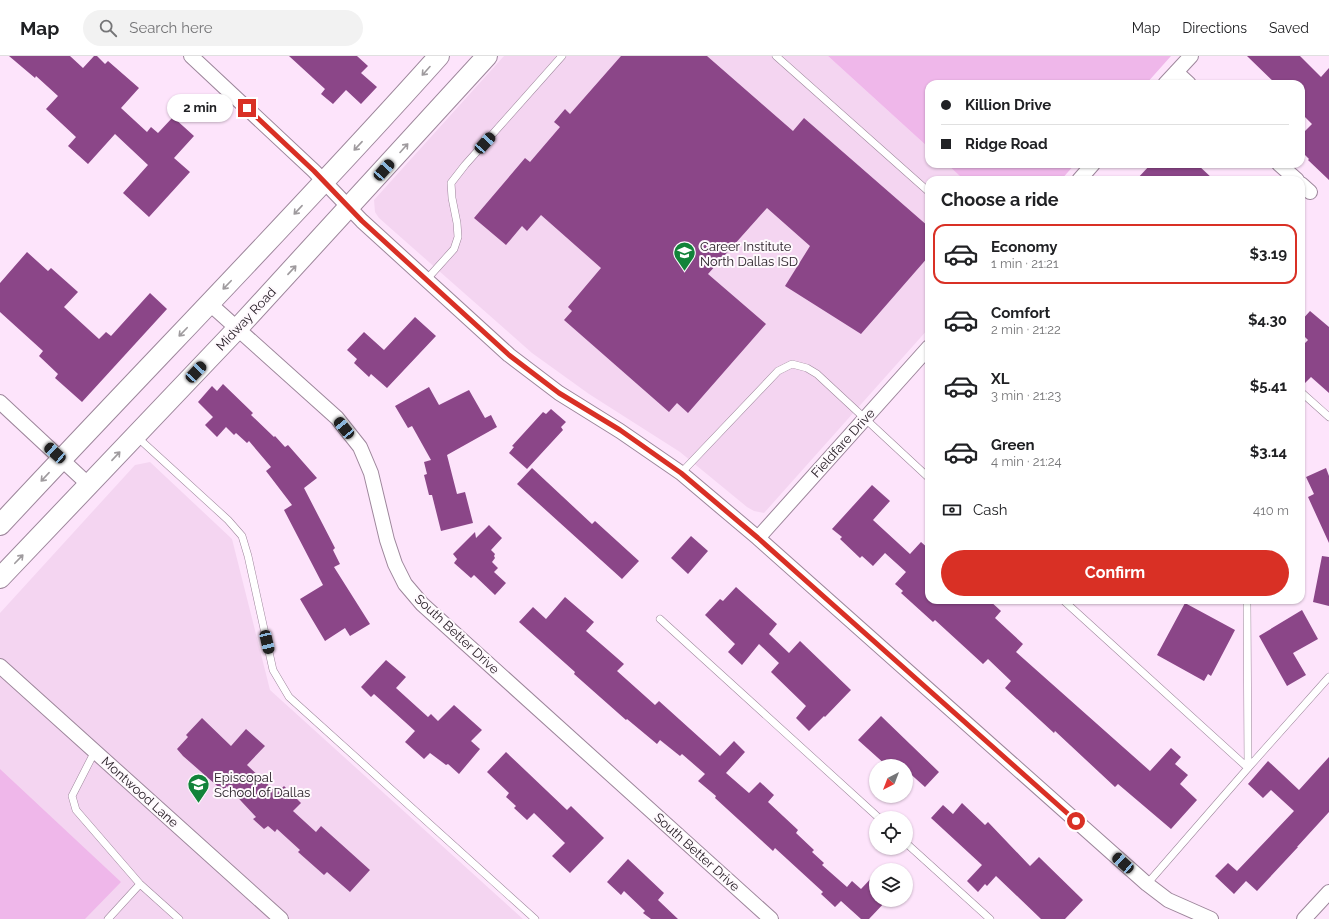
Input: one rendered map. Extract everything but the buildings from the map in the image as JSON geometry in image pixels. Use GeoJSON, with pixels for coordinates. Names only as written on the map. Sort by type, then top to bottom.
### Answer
{"type":"FeatureCollection","features":[{"type":"Feature","properties":{"kind":"main road"},"geometry":{"type":"LineString","coordinates":[[0,525],[210,304],[439,56]]}},
{"type":"Feature","properties":{"kind":"main road","name":"Midway Road"},"geometry":{"type":"LineString","coordinates":[[0,578],[237,329],[487,56]]}},
{"type":"Feature","properties":{"kind":"street"},"geometry":{"type":"LineString","coordinates":[[191,56],[324,182],[349,208],[509,355],[559,393],[620,430],[681,473],[758,538],[1147,884],[1168,900],[1211,919]]}},
{"type":"Feature","properties":{"kind":"street"},"geometry":{"type":"LineString","coordinates":[[1169,80],[1191,56]]}},
{"type":"Feature","properties":{"kind":"street"},"geometry":{"type":"LineString","coordinates":[[1176,72],[1185,80]]}},
{"type":"Feature","properties":{"kind":"street"},"geometry":{"type":"LineString","coordinates":[[1082,176],[1090,168]]}},
{"type":"Feature","properties":{"kind":"street"},"geometry":{"type":"LineString","coordinates":[[1284,168],[1292,176]]}},
{"type":"Feature","properties":{"kind":"street","name":"South Better Drive"},"geometry":{"type":"LineString","coordinates":[[210,304],[337,418],[360,446],[372,473],[387,540],[395,564],[405,584],[422,604],[771,919]]}},
{"type":"Feature","properties":{"kind":"street","name":"Fieldfare Drive"},"geometry":{"type":"LineString","coordinates":[[758,538],[925,352]]}},
{"type":"Feature","properties":{"kind":"street"},"geometry":{"type":"LineString","coordinates":[[0,402],[90,484]]}},
{"type":"Feature","properties":{"kind":"street","name":"Montwood Lane"},"geometry":{"type":"LineString","coordinates":[[0,666],[281,919]]}},
{"type":"Feature","properties":{"kind":"street"},"geometry":{"type":"LineString","coordinates":[[1304,919],[1329,892]]}},
{"type":"Feature","properties":{"kind":"lane"},"geometry":{"type":"LineString","coordinates":[[427,279],[454,249],[458,237],[451,183],[470,159],[562,56]]}},
{"type":"Feature","properties":{"kind":"lane"},"geometry":{"type":"LineString","coordinates":[[776,56],[925,188]]}},
{"type":"Feature","properties":{"kind":"lane"},"geometry":{"type":"LineString","coordinates":[[681,473],[778,370],[792,364],[807,368],[817,374],[925,474]]}},
{"type":"Feature","properties":{"kind":"lane"},"geometry":{"type":"LineString","coordinates":[[1305,396],[1329,417]]}},
{"type":"Feature","properties":{"kind":"lane"},"geometry":{"type":"LineString","coordinates":[[136,436],[228,520],[242,536],[248,556],[273,670],[289,697],[535,919]]}},
{"type":"Feature","properties":{"kind":"lane"},"geometry":{"type":"LineString","coordinates":[[1068,604],[1248,768]]}},
{"type":"Feature","properties":{"kind":"lane"},"geometry":{"type":"LineString","coordinates":[[1247,604],[1248,768]]}},
{"type":"Feature","properties":{"kind":"lane"},"geometry":{"type":"LineString","coordinates":[[660,619],[871,811]]}},
{"type":"Feature","properties":{"kind":"lane"},"geometry":{"type":"LineString","coordinates":[[1147,884],[1329,677]]}},
{"type":"Feature","properties":{"kind":"lane"},"geometry":{"type":"LineString","coordinates":[[95,751],[72,796],[76,810],[140,884],[179,919]]}},
{"type":"Feature","properties":{"kind":"lane"},"geometry":{"type":"LineString","coordinates":[[913,849],[990,919]]}},
{"type":"Feature","properties":{"kind":"lane"},"geometry":{"type":"LineString","coordinates":[[108,919],[140,884]]}},
{"type":"Feature","properties":{"kind":"shaded area","name":"Career Institute North Dallas ISD"},"geometry":{"type":"Polygon","coordinates":[[[504,56],[828,56],[925,144],[925,168],[951,168],[960,176],[925,176],[925,332],[764,513],[754,511],[747,507],[680,452],[589,394],[532,353],[379,218],[375,212],[374,200],[504,56]]]}},
{"type":"Feature","properties":{"kind":"shaded area"},"geometry":{"type":"Polygon","coordinates":[[[828,56],[1171,56],[1150,80],[925,80],[925,144],[828,56]]]}},
{"type":"Feature","properties":{"kind":"shaded area"},"geometry":{"type":"Polygon","coordinates":[[[951,168],[1072,168],[1064,176],[960,176],[951,168]]]}},
{"type":"Feature","properties":{"kind":"shaded area","name":"Episcopal School of Dallas"},"geometry":{"type":"Polygon","coordinates":[[[150,462],[232,539],[270,690],[523,919],[0,919],[0,613],[135,465],[150,462]]]}},
{"type":"Feature","properties":{"kind":"shaded area"},"geometry":{"type":"Polygon","coordinates":[[[0,769],[121,882],[85,919],[0,919],[0,769]]]}},
{"type":"Feature","properties":{"kind":"place","name":"Career Institute North Dallas ISD"},"geometry":{"type":"Point","coordinates":[685,272]}},
{"type":"Feature","properties":{"kind":"place","name":"Episcopal School of Dallas"},"geometry":{"type":"Point","coordinates":[198,804]}},
{"type":"Feature","properties":{"kind":"route"},"geometry":{"type":"LineString","coordinates":[[247,108],[314,171],[362,221],[509,355],[559,393],[620,430],[681,473],[758,538],[1076,821]]}}]}
